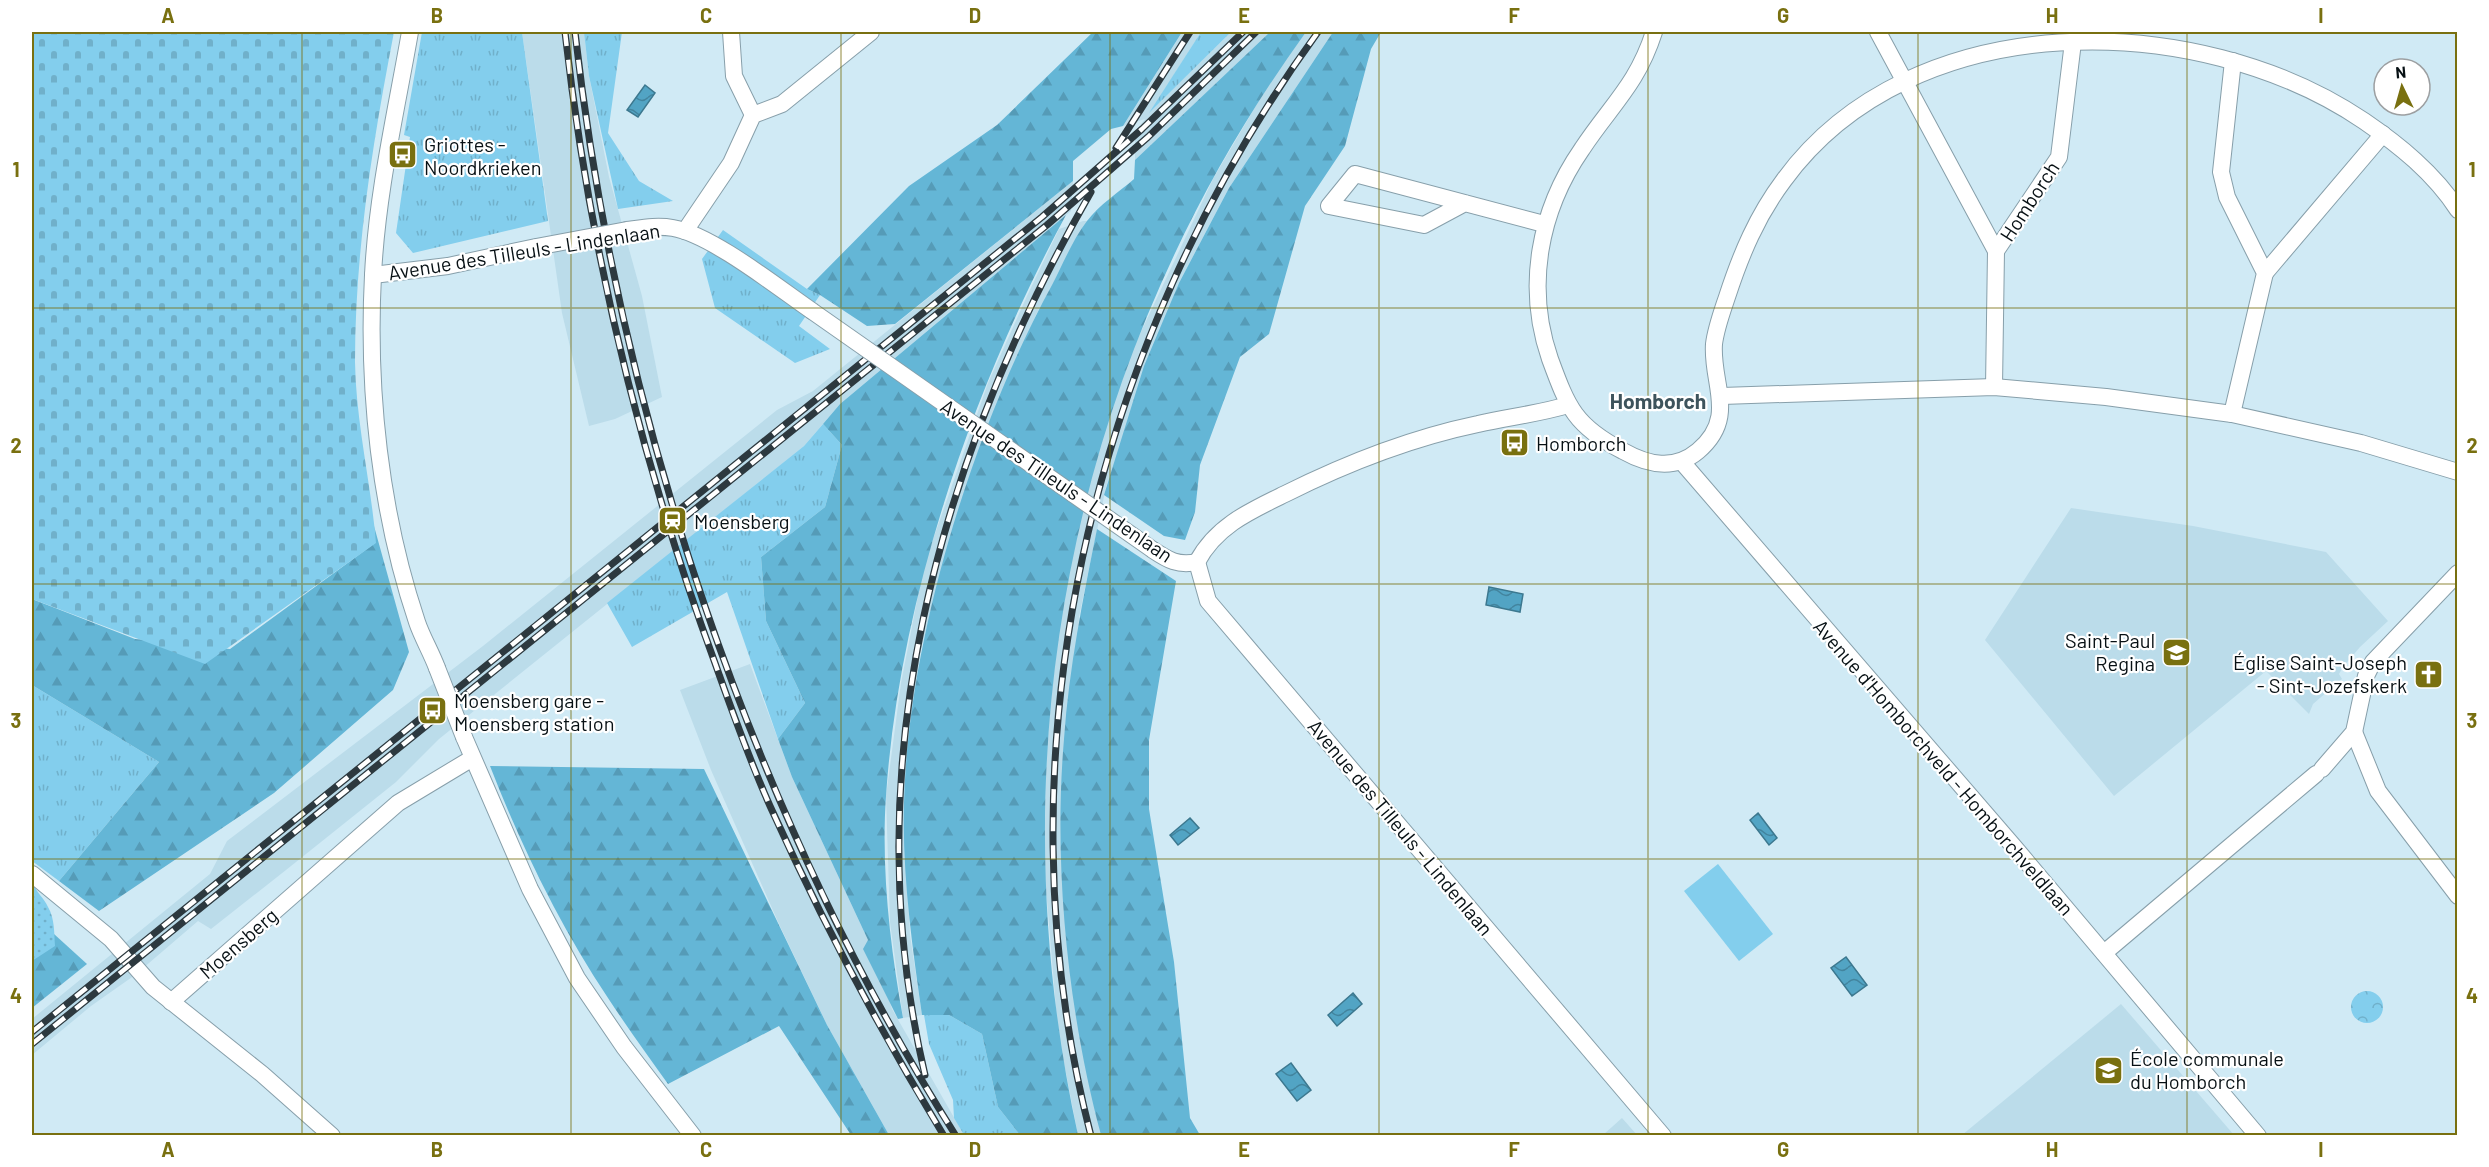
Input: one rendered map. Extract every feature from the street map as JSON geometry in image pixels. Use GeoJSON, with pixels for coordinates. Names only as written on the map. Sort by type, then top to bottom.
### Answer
{"type":"FeatureCollection","features":[{"type":"Feature","properties":{"kind":"street"},"geometry":{"type":"LineString","coordinates":[[410,32],[378,225],[373,275],[372,348],[377,434],[388,508],[418,624],[471,759],[530,889],[577,978],[624,1047],[693,1136]]}},
{"type":"Feature","properties":{"kind":"street"},"geometry":{"type":"LineString","coordinates":[[731,32],[734,76],[753,115]]}},
{"type":"Feature","properties":{"kind":"street"},"geometry":{"type":"LineString","coordinates":[[685,231],[731,163],[753,115],[782,104],[871,32]]}},
{"type":"Feature","properties":{"kind":"street"},"geometry":{"type":"LineString","coordinates":[[1654,32],[1639,70],[1609,115],[1582,148],[1557,192],[1544,224],[1538,287],[1543,336],[1568,405],[1582,424],[1603,441],[1641,461],[1663,465],[1682,462],[1700,449],[1713,432],[1720,413],[1722,396],[1714,345],[1740,255],[1761,213],[1802,157],[1822,138],[1860,108],[1926,71],[2000,51],[2043,43],[2073,42],[2125,42],[2170,46],[2233,61],[2264,70],[2319,94],[2382,134],[2421,165],[2457,210]]}},
{"type":"Feature","properties":{"kind":"street","name":"Homborch"},"geometry":{"type":"LineString","coordinates":[[1878,32],[1996,251],[1994,387]]}},
{"type":"Feature","properties":{"kind":"street","name":"Homborch"},"geometry":{"type":"LineString","coordinates":[[1996,251],[2060,157],[2073,42]]}},
{"type":"Feature","properties":{"kind":"street"},"geometry":{"type":"LineString","coordinates":[[2233,61],[2221,172],[2227,197],[2265,273]]}},
{"type":"Feature","properties":{"kind":"street"},"geometry":{"type":"LineString","coordinates":[[2232,414],[2265,273],[2382,134]]}},
{"type":"Feature","properties":{"kind":"street"},"geometry":{"type":"LineString","coordinates":[[1465,203],[1424,225],[1329,206],[1355,174],[1465,203],[1544,224]]}},
{"type":"Feature","properties":{"kind":"street","name":"Avenue des Tilleuls - Lindenlaan"},"geometry":{"type":"LineString","coordinates":[[373,275],[448,266],[654,226],[685,231],[717,247],[812,311],[1169,561],[1185,564],[1197,562],[1208,601],[1664,1136]]}},
{"type":"Feature","properties":{"kind":"street"},"geometry":{"type":"LineString","coordinates":[[1722,396],[1994,387],[2106,397],[2232,414],[2361,443],[2457,472]]}},
{"type":"Feature","properties":{"kind":"street"},"geometry":{"type":"LineString","coordinates":[[1197,562],[1206,544],[1226,525],[1326,474],[1391,447],[1568,405]]}},
{"type":"Feature","properties":{"kind":"street","name":"Avenue d'Homborchveld - Homborchveldlaan"},"geometry":{"type":"LineString","coordinates":[[1682,462],[2104,953],[2258,1136]]}},
{"type":"Feature","properties":{"kind":"street"},"geometry":{"type":"LineString","coordinates":[[2104,953],[2334,757],[2354,732],[2366,676],[2373,662],[2457,573]]}},
{"type":"Feature","properties":{"kind":"street"},"geometry":{"type":"LineString","coordinates":[[2354,732],[2378,791],[2457,896]]}},
{"type":"Feature","properties":{"kind":"street","name":"Moensberg"},"geometry":{"type":"LineString","coordinates":[[171,1002],[398,803],[471,759]]}},
{"type":"Feature","properties":{"kind":"street"},"geometry":{"type":"LineString","coordinates":[[32,874],[111,939],[153,987],[262,1074],[332,1136]]}},
{"type":"Feature","properties":{"kind":"shaded area"},"geometry":{"type":"Polygon","coordinates":[[[522,32],[584,32],[589,76],[609,177],[642,296],[662,397],[615,419],[589,426],[562,313],[522,32]]]}},
{"type":"Feature","properties":{"kind":"shaded area"},"geometry":{"type":"Polygon","coordinates":[[[1182,32],[1201,32],[1151,111],[1231,32],[1270,32],[1135,160],[1135,132],[1145,119],[1123,126],[1182,32]]]}},
{"type":"Feature","properties":{"kind":"shaded area"},"geometry":{"type":"Polygon","coordinates":[[[1306,32],[1333,32],[1229,188],[1179,283],[1106,487],[1079,617],[1067,938],[1077,1015],[1101,1135],[1078,1135],[1058,1032],[1044,865],[1047,733],[1060,620],[1077,533],[1100,443],[1131,353],[1213,179],[1271,80],[1306,32]]]}},
{"type":"Feature","properties":{"kind":"shaded area"},"geometry":{"type":"Polygon","coordinates":[[[1073,181],[1071,211],[840,404],[804,446],[439,739],[396,782],[286,870],[211,929],[198,921],[135,975],[91,1006],[32,1055],[32,1019],[210,874],[227,841],[483,646],[777,410],[813,391],[1073,181]]]}},
{"type":"Feature","properties":{"kind":"shaded area"},"geometry":{"type":"Polygon","coordinates":[[[1087,221],[1036,315],[998,402],[943,562],[921,650],[908,737],[904,804],[910,935],[922,1015],[903,1018],[890,922],[886,796],[901,683],[924,565],[988,383],[1027,296],[1059,229],[1087,221]]]}},
{"type":"Feature","properties":{"kind":"shaded area","name":"Saint-Paul Regina"},"geometry":{"type":"Polygon","coordinates":[[[2071,508],[2193,526],[2326,552],[2388,621],[2360,647],[2343,667],[2339,674],[2342,679],[2313,704],[2309,714],[2266,671],[2114,796],[1985,640],[2071,508]]]}},
{"type":"Feature","properties":{"kind":"shaded area"},"geometry":{"type":"Polygon","coordinates":[[[750,664],[792,777],[868,940],[892,1009],[964,1135],[889,1135],[827,1025],[779,924],[711,770],[680,690],[750,664]]]}},
{"type":"Feature","properties":{"kind":"shaded area","name":"École communale du Homborch"},"geometry":{"type":"Polygon","coordinates":[[[2121,1004],[2234,1135],[1962,1135],[2121,1004]]]}},
{"type":"Feature","properties":{"kind":"shaded area"},"geometry":{"type":"Polygon","coordinates":[[[1622,1118],[1637,1135],[1603,1135],[1622,1118]]]}},
{"type":"Feature","properties":{"kind":"green space"},"geometry":{"type":"Polygon","coordinates":[[[32,32],[394,32],[367,196],[356,320],[355,362],[358,408],[376,543],[205,664],[32,599],[32,32]]]}},
{"type":"Feature","properties":{"kind":"green space"},"geometry":{"type":"Polygon","coordinates":[[[422,32],[522,32],[548,221],[413,253],[396,233],[410,137],[404,135],[422,32]]]}},
{"type":"Feature","properties":{"kind":"green space"},"geometry":{"type":"Polygon","coordinates":[[[584,32],[622,32],[608,133],[639,181],[673,201],[618,209],[589,76],[584,32]]]}},
{"type":"Feature","properties":{"kind":"green space"},"geometry":{"type":"Polygon","coordinates":[[[1093,32],[1182,32],[1123,126],[1111,129],[1073,161],[1073,181],[895,324],[867,326],[807,289],[909,186],[997,125],[1093,32]]]}},
{"type":"Feature","properties":{"kind":"green space"},"geometry":{"type":"Polygon","coordinates":[[[1201,32],[1231,32],[1149,113],[1201,32]]]}},
{"type":"Feature","properties":{"kind":"green space"},"geometry":{"type":"Polygon","coordinates":[[[1270,32],[1306,32],[1226,156],[1160,286],[1109,420],[1073,559],[1051,700],[1045,844],[1054,989],[1078,1135],[1020,1135],[998,1107],[982,1034],[949,1015],[922,1015],[906,883],[904,803],[908,739],[932,605],[950,536],[996,404],[1023,342],[1077,236],[1097,210],[1134,179],[1135,160],[1270,32]]]}},
{"type":"Feature","properties":{"kind":"green space"},"geometry":{"type":"Polygon","coordinates":[[[1333,32],[1381,32],[1371,49],[1345,146],[1305,206],[1269,334],[1240,357],[1200,465],[1195,512],[1185,540],[1164,536],[1104,495],[1144,366],[1179,283],[1229,188],[1333,32]]]}},
{"type":"Feature","properties":{"kind":"green space"},"geometry":{"type":"Polygon","coordinates":[[[1066,215],[1000,351],[972,423],[946,496],[924,571],[907,647],[894,722],[885,824],[888,907],[903,1018],[898,1019],[863,949],[868,940],[792,777],[778,739],[805,703],[766,621],[761,557],[825,507],[842,445],[823,424],[840,404],[1066,215]]]}},
{"type":"Feature","properties":{"kind":"green space"},"geometry":{"type":"Polygon","coordinates":[[[723,230],[807,289],[820,295],[799,326],[830,349],[795,363],[715,308],[702,259],[723,230]]]}},
{"type":"Feature","properties":{"kind":"green space"},"geometry":{"type":"Polygon","coordinates":[[[823,424],[842,445],[825,507],[761,557],[766,621],[805,703],[778,739],[727,592],[632,647],[607,603],[804,446],[823,424]]]}},
{"type":"Feature","properties":{"kind":"green space"},"geometry":{"type":"Polygon","coordinates":[[[374,526],[409,652],[393,690],[274,793],[99,911],[59,881],[159,762],[32,685],[32,599],[135,639],[230,649],[375,543],[374,526]]]}},
{"type":"Feature","properties":{"kind":"green space"},"geometry":{"type":"Polygon","coordinates":[[[1097,529],[1176,581],[1149,740],[1149,809],[1174,962],[1190,1118],[1200,1135],[1101,1135],[1080,1039],[1066,939],[1062,888],[1061,788],[1066,712],[1073,660],[1097,529]]]}},
{"type":"Feature","properties":{"kind":"green space"},"geometry":{"type":"Polygon","coordinates":[[[32,685],[159,762],[59,881],[32,861],[32,685]]]}},
{"type":"Feature","properties":{"kind":"green space"},"geometry":{"type":"Polygon","coordinates":[[[490,766],[704,769],[827,1025],[889,1135],[851,1135],[779,1026],[668,1084],[615,1009],[574,943],[528,856],[490,766]]]}},
{"type":"Feature","properties":{"kind":"green space"},"geometry":{"type":"Polygon","coordinates":[[[1718,864],[1773,934],[1739,961],[1684,891],[1718,864]]]}},
{"type":"Feature","properties":{"kind":"green space"},"geometry":{"type":"Polygon","coordinates":[[[32,882],[52,916],[55,946],[32,961],[32,882]]]}},
{"type":"Feature","properties":{"kind":"green space"},"geometry":{"type":"Polygon","coordinates":[[[32,914],[87,964],[32,1008],[32,914]]]}},
{"type":"Feature","properties":{"kind":"green space"},"geometry":{"type":"Polygon","coordinates":[[[2367,991],[2378,996],[2383,1007],[2378,1018],[2367,1023],[2356,1018],[2351,1007],[2356,996],[2367,991]]]}},
{"type":"Feature","properties":{"kind":"green space"},"geometry":{"type":"Polygon","coordinates":[[[924,1015],[949,1015],[982,1034],[998,1107],[1020,1135],[964,1135],[954,1118],[953,1100],[929,1044],[924,1015]]]}},
{"type":"Feature","properties":{"kind":"water"},"geometry":{"type":"Polygon","coordinates":[[[645,85],[655,93],[638,117],[627,110],[645,85]]]}},
{"type":"Feature","properties":{"kind":"water"},"geometry":{"type":"Polygon","coordinates":[[[1489,587],[1523,594],[1520,612],[1486,605],[1489,587]]]}},
{"type":"Feature","properties":{"kind":"water"},"geometry":{"type":"Polygon","coordinates":[[[1758,813],[1777,838],[1769,845],[1750,820],[1758,813]]]}},
{"type":"Feature","properties":{"kind":"water"},"geometry":{"type":"Polygon","coordinates":[[[1190,818],[1199,828],[1178,845],[1170,835],[1190,818]]]}},
{"type":"Feature","properties":{"kind":"water"},"geometry":{"type":"Polygon","coordinates":[[[1846,957],[1867,985],[1852,996],[1831,968],[1846,957]]]}},
{"type":"Feature","properties":{"kind":"water"},"geometry":{"type":"Polygon","coordinates":[[[1353,993],[1362,1004],[1337,1026],[1328,1015],[1353,993]]]}},
{"type":"Feature","properties":{"kind":"water"},"geometry":{"type":"Polygon","coordinates":[[[1291,1063],[1311,1090],[1297,1101],[1276,1074],[1291,1063]]]}},
{"type":"Feature","properties":{"kind":"railway"},"geometry":{"type":"LineString","coordinates":[[565,32],[575,112],[603,272],[641,430],[688,586],[748,753],[789,848],[852,973],[944,1136]]}},
{"type":"Feature","properties":{"kind":"railway"},"geometry":{"type":"LineString","coordinates":[[575,32],[595,175],[624,319],[660,463],[704,605],[756,744],[816,880],[882,1011],[956,1136]]}},
{"type":"Feature","properties":{"kind":"railway"},"geometry":{"type":"LineString","coordinates":[[1116,148],[1190,32]]}},
{"type":"Feature","properties":{"kind":"railway"},"geometry":{"type":"LineString","coordinates":[[32,1032],[1042,217],[1142,129],[1243,32]]}},
{"type":"Feature","properties":{"kind":"railway"},"geometry":{"type":"LineString","coordinates":[[32,1044],[1047,225],[1148,137],[1256,32]]}},
{"type":"Feature","properties":{"kind":"railway"},"geometry":{"type":"LineString","coordinates":[[1091,1136],[1063,993],[1053,847],[1060,702],[1082,559],[1120,418],[1173,283],[1239,153],[1318,32]]}},
{"type":"Feature","properties":{"kind":"railway"},"geometry":{"type":"LineString","coordinates":[[925,1075],[905,960],[899,845],[905,731],[923,619],[952,508],[990,400],[1037,295],[1091,192]]}},
{"type":"Feature","properties":{"kind":"place","name":"Griottes - Noordkrieken"},"geometry":{"type":"Point","coordinates":[403,155]}},
{"type":"Feature","properties":{"kind":"place","name":"Homborch"},"geometry":{"type":"Point","coordinates":[1515,443]}},
{"type":"Feature","properties":{"kind":"place","name":"Moensberg"},"geometry":{"type":"Point","coordinates":[673,521]}},
{"type":"Feature","properties":{"kind":"place","name":"Saint-Paul Regina"},"geometry":{"type":"Point","coordinates":[2176,652]}},
{"type":"Feature","properties":{"kind":"place","name":"Église Saint-Joseph - Sint-Jozefskerk"},"geometry":{"type":"Point","coordinates":[2428,674]}},
{"type":"Feature","properties":{"kind":"place","name":"Moensberg gare - Moensberg station"},"geometry":{"type":"Point","coordinates":[433,711]}},
{"type":"Feature","properties":{"kind":"place","name":"École communale du Homborch"},"geometry":{"type":"Point","coordinates":[2109,1070]}},
{"type":"Feature","properties":{"kind":"district","name":"Homborch"},"geometry":{"type":"Point","coordinates":[1658,400]}}]}
